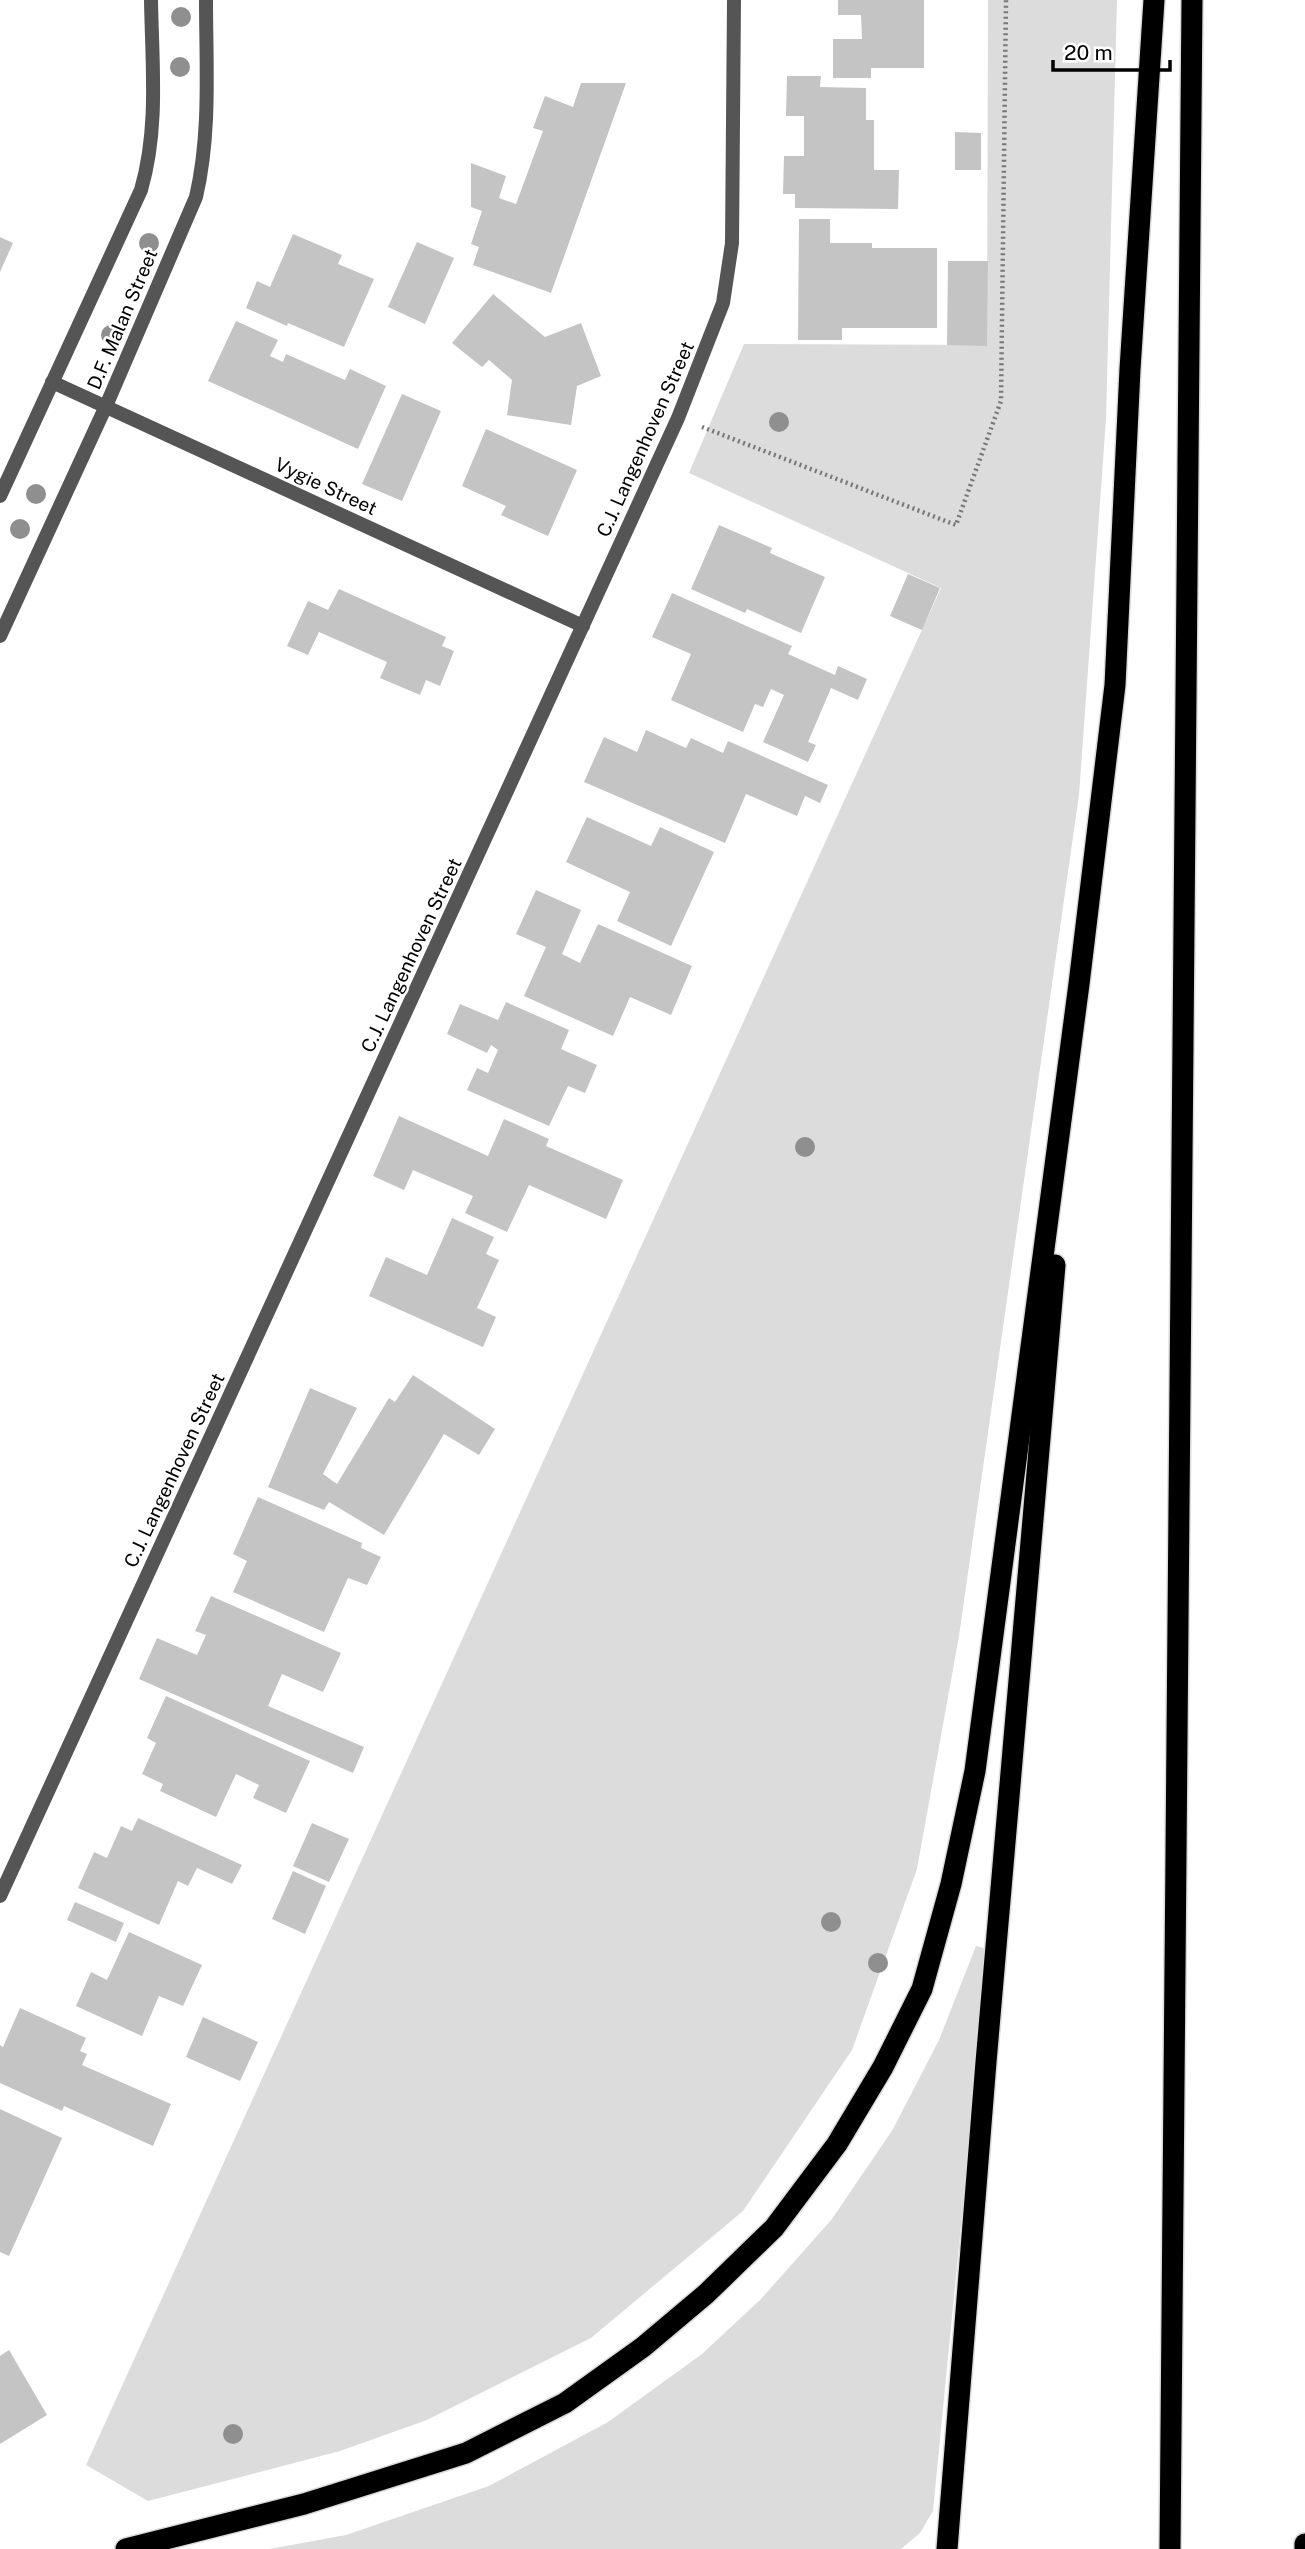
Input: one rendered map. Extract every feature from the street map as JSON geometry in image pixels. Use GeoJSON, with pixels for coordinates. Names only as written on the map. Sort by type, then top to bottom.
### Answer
{"type":"FeatureCollection","features":[{"type":"Feature","properties":{"kind":"highway"},"geometry":{"type":"LineString","coordinates":[[126,2549],[304,2504],[467,2453],[565,2403],[643,2347],[706,2294],[774,2228],[837,2144],[883,2067],[922,1989],[951,1884],[975,1771],[1079,984],[1115,685],[1130,369],[1154,0]]}},
{"type":"Feature","properties":{"kind":"highway"},"geometry":{"type":"LineString","coordinates":[[1170,2549],[1192,0]]}},
{"type":"Feature","properties":{"kind":"highway"},"geometry":{"type":"LineString","coordinates":[[947,2549],[1079,984]]}},
{"type":"Feature","properties":{"kind":"street","name":"D.F. Malan Street"},"geometry":{"type":"LineString","coordinates":[[0,496],[141,190],[153,135],[151,0]]}},
{"type":"Feature","properties":{"kind":"street","name":"D.F. Malan Street"},"geometry":{"type":"LineString","coordinates":[[0,636],[106,406],[196,197],[205,139],[206,0]]}},
{"type":"Feature","properties":{"kind":"street","name":"C.J. Langenhoven Street"},"geometry":{"type":"LineString","coordinates":[[0,1896],[678,418],[723,303],[732,243],[734,0]]}},
{"type":"Feature","properties":{"kind":"street","name":"Vygie Street"},"geometry":{"type":"LineString","coordinates":[[52,382],[583,626]]}},
{"type":"Feature","properties":{"kind":"path"},"geometry":{"type":"LineString","coordinates":[[678,418],[956,525],[1001,401],[1006,0]]}},
{"type":"Feature","properties":{"kind":"shaded area"},"geometry":{"type":"Polygon","coordinates":[[[988,0],[1117,0],[1106,419],[1079,795],[959,1636],[917,1869],[852,2050],[743,2211],[591,2338],[427,2420],[340,2451],[148,2501],[86,2465],[941,588],[689,473],[744,344],[987,345],[988,0]]]}},
{"type":"Feature","properties":{"kind":"shaded area"},"geometry":{"type":"Polygon","coordinates":[[[976,1946],[988,1949],[933,2511],[920,2533],[901,2549],[269,2549],[346,2535],[489,2486],[608,2422],[702,2354],[761,2299],[832,2219],[893,2129],[939,2040],[976,1946]]]}},
{"type":"Feature","properties":{"kind":"building"},"geometry":{"type":"Polygon","coordinates":[[[838,0],[924,0],[924,68],[871,68],[871,78],[833,78],[833,39],[862,39],[861,15],[838,15],[838,0]]]}},
{"type":"Feature","properties":{"kind":"building"},"geometry":{"type":"Polygon","coordinates":[[[787,76],[821,76],[820,87],[866,88],[866,120],[874,120],[874,170],[899,170],[898,209],[795,208],[795,194],[783,194],[784,156],[804,156],[804,116],[786,116],[787,76]]]}},
{"type":"Feature","properties":{"kind":"building"},"geometry":{"type":"Polygon","coordinates":[[[581,83],[626,83],[551,293],[473,265],[479,247],[471,244],[482,211],[471,207],[471,163],[506,176],[499,198],[516,204],[543,131],[533,128],[545,96],[573,107],[581,83]]]}},
{"type":"Feature","properties":{"kind":"building"},"geometry":{"type":"Polygon","coordinates":[[[955,132],[981,133],[981,170],[955,170],[955,132]]]}},
{"type":"Feature","properties":{"kind":"building"},"geometry":{"type":"Polygon","coordinates":[[[799,219],[830,219],[830,243],[872,243],[872,248],[937,248],[937,328],[842,328],[842,340],[798,340],[799,219]]]}},
{"type":"Feature","properties":{"kind":"building"},"geometry":{"type":"Polygon","coordinates":[[[293,234],[342,255],[338,264],[374,279],[344,347],[246,308],[257,281],[270,287],[293,234]]]}},
{"type":"Feature","properties":{"kind":"building"},"geometry":{"type":"Polygon","coordinates":[[[0,237],[13,243],[0,272],[0,237]]]}},
{"type":"Feature","properties":{"kind":"building"},"geometry":{"type":"Polygon","coordinates":[[[417,242],[454,258],[425,324],[388,307],[417,242]]]}},
{"type":"Feature","properties":{"kind":"building"},"geometry":{"type":"Polygon","coordinates":[[[948,261],[988,261],[987,346],[947,345],[948,261]]]}},
{"type":"Feature","properties":{"kind":"building"},"geometry":{"type":"Polygon","coordinates":[[[493,294],[545,337],[581,323],[601,376],[577,386],[571,425],[507,415],[512,380],[489,360],[482,367],[452,343],[493,294]]]}},
{"type":"Feature","properties":{"kind":"building"},"geometry":{"type":"Polygon","coordinates":[[[236,321],[278,340],[270,356],[283,362],[286,354],[345,380],[350,369],[386,386],[358,449],[208,381],[236,321]]]}},
{"type":"Feature","properties":{"kind":"building"},"geometry":{"type":"Polygon","coordinates":[[[402,394],[441,411],[402,501],[362,484],[402,394]]]}},
{"type":"Feature","properties":{"kind":"building"},"geometry":{"type":"Polygon","coordinates":[[[486,429],[577,470],[548,536],[501,515],[506,506],[462,486],[486,429]]]}},
{"type":"Feature","properties":{"kind":"building"},"geometry":{"type":"Polygon","coordinates":[[[719,525],[772,548],[770,553],[825,577],[801,633],[747,609],[745,613],[691,589],[719,525]]]}},
{"type":"Feature","properties":{"kind":"building"},"geometry":{"type":"Polygon","coordinates":[[[908,574],[940,588],[922,630],[890,616],[908,574]]]}},
{"type":"Feature","properties":{"kind":"building"},"geometry":{"type":"Polygon","coordinates":[[[339,589],[446,637],[442,646],[454,651],[440,686],[426,680],[420,695],[380,678],[387,662],[319,632],[308,655],[287,646],[308,601],[328,610],[339,589]]]}},
{"type":"Feature","properties":{"kind":"building"},"geometry":{"type":"Polygon","coordinates":[[[672,593],[792,646],[788,654],[835,675],[838,666],[867,679],[858,700],[831,688],[808,742],[816,745],[808,762],[763,742],[784,695],[771,689],[763,707],[755,704],[743,732],[671,700],[691,654],[652,637],[672,593]]]}},
{"type":"Feature","properties":{"kind":"building"},"geometry":{"type":"Polygon","coordinates":[[[646,730],[686,748],[691,738],[723,753],[728,741],[828,785],[820,803],[805,796],[797,816],[746,794],[725,843],[584,782],[604,737],[637,752],[646,730]]]}},
{"type":"Feature","properties":{"kind":"building"},"geometry":{"type":"Polygon","coordinates":[[[587,817],[651,846],[660,827],[714,852],[671,946],[617,921],[630,892],[566,862],[587,817]]]}},
{"type":"Feature","properties":{"kind":"building"},"geometry":{"type":"Polygon","coordinates":[[[536,890],[581,910],[562,954],[580,963],[598,924],[692,966],[671,1015],[630,997],[613,1036],[524,996],[546,947],[516,934],[536,890]]]}},
{"type":"Feature","properties":{"kind":"building"},"geometry":{"type":"Polygon","coordinates":[[[506,1002],[569,1030],[561,1049],[597,1065],[585,1093],[568,1086],[549,1126],[467,1090],[477,1068],[488,1073],[498,1050],[491,1045],[487,1053],[447,1034],[460,1004],[498,1020],[506,1002]]]}},
{"type":"Feature","properties":{"kind":"building"},"geometry":{"type":"Polygon","coordinates":[[[399,1116],[488,1156],[504,1119],[549,1139],[546,1146],[623,1180],[606,1219],[529,1185],[507,1232],[465,1213],[473,1196],[413,1170],[404,1190],[373,1176],[399,1116]]]}},
{"type":"Feature","properties":{"kind":"building"},"geometry":{"type":"Polygon","coordinates":[[[452,1218],[494,1237],[486,1254],[499,1260],[477,1308],[496,1317],[483,1347],[369,1296],[386,1257],[427,1275],[452,1218]]]}},
{"type":"Feature","properties":{"kind":"building"},"geometry":{"type":"Polygon","coordinates":[[[413,1375],[495,1429],[479,1455],[444,1434],[384,1535],[329,1502],[324,1510],[268,1487],[310,1388],[357,1408],[323,1474],[337,1484],[389,1398],[395,1402],[413,1375]]]}},
{"type":"Feature","properties":{"kind":"building"},"geometry":{"type":"Polygon","coordinates":[[[258,1497],[362,1543],[361,1548],[381,1557],[367,1585],[348,1578],[324,1632],[233,1592],[247,1561],[233,1554],[258,1497]]]}},
{"type":"Feature","properties":{"kind":"building"},"geometry":{"type":"Polygon","coordinates":[[[211,1596],[341,1653],[323,1692],[282,1674],[268,1706],[364,1747],[353,1773],[139,1679],[157,1638],[197,1655],[206,1635],[195,1631],[211,1596]]]}},
{"type":"Feature","properties":{"kind":"building"},"geometry":{"type":"Polygon","coordinates":[[[166,1696],[310,1761],[286,1813],[253,1798],[259,1785],[236,1774],[216,1817],[160,1791],[163,1784],[142,1774],[156,1743],[147,1738],[166,1696]]]}},
{"type":"Feature","properties":{"kind":"building"},"geometry":{"type":"Polygon","coordinates":[[[138,1818],[242,1865],[232,1884],[197,1868],[188,1886],[178,1881],[159,1925],[78,1888],[94,1852],[107,1858],[121,1826],[132,1831],[138,1818]]]}},
{"type":"Feature","properties":{"kind":"building"},"geometry":{"type":"Polygon","coordinates":[[[312,1823],[349,1839],[329,1882],[293,1866],[312,1823]]]}},
{"type":"Feature","properties":{"kind":"building"},"geometry":{"type":"Polygon","coordinates":[[[293,1871],[326,1886],[305,1934],[272,1919],[293,1871]]]}},
{"type":"Feature","properties":{"kind":"building"},"geometry":{"type":"Polygon","coordinates":[[[75,1902],[124,1923],[116,1942],[67,1920],[75,1902]]]}},
{"type":"Feature","properties":{"kind":"building"},"geometry":{"type":"Polygon","coordinates":[[[129,1932],[202,1965],[183,2006],[159,1996],[142,2036],[76,2006],[91,1972],[107,1980],[129,1932]]]}},
{"type":"Feature","properties":{"kind":"building"},"geometry":{"type":"Polygon","coordinates":[[[20,2008],[86,2038],[80,2051],[87,2054],[82,2065],[171,2104],[153,2146],[64,2106],[62,2111],[0,2083],[0,2045],[3,2047],[20,2008]]]}},
{"type":"Feature","properties":{"kind":"building"},"geometry":{"type":"Polygon","coordinates":[[[203,2017],[258,2042],[240,2081],[186,2057],[203,2017]]]}},
{"type":"Feature","properties":{"kind":"building"},"geometry":{"type":"Polygon","coordinates":[[[0,2109],[62,2138],[9,2256],[0,2252],[0,2109]]]}},
{"type":"Feature","properties":{"kind":"building"},"geometry":{"type":"Polygon","coordinates":[[[9,2350],[47,2415],[0,2444],[0,2356],[9,2350]]]}}]}
